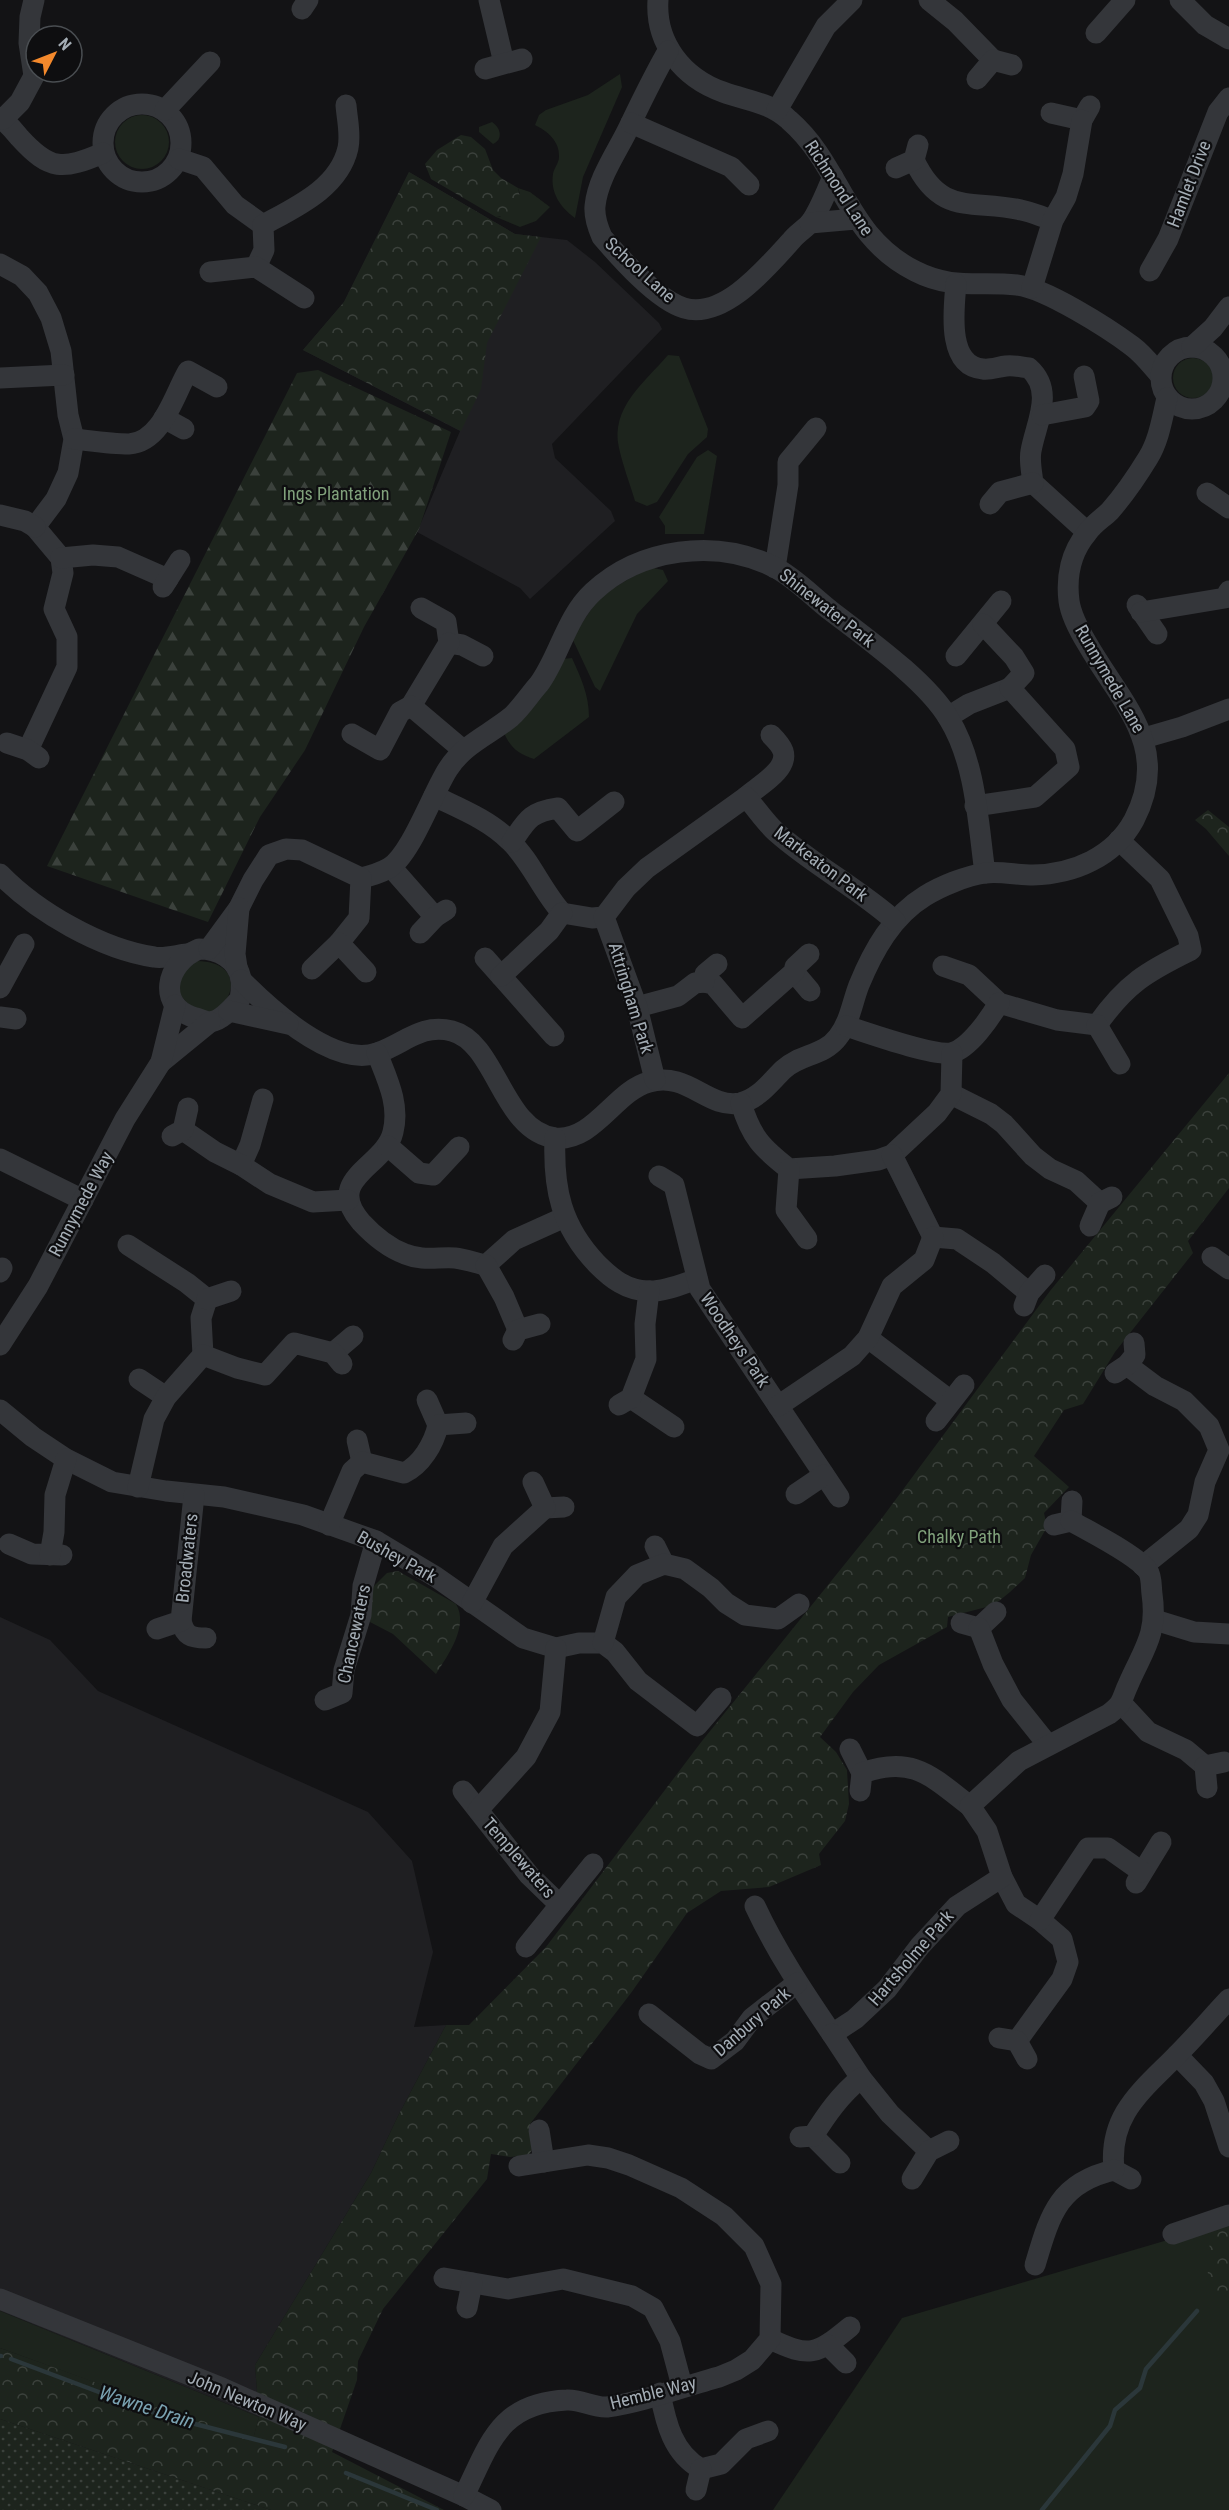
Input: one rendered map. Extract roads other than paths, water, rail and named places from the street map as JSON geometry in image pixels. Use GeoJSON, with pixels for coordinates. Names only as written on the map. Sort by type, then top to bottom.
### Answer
{"type":"FeatureCollection","features":[{"type":"Feature","properties":{"kind":"street"},"geometry":{"type":"LineString","coordinates":[[34,0],[30,17],[29,43],[34,76],[20,102],[1,118],[35,154],[58,166],[80,163],[103,153]]}},
{"type":"Feature","properties":{"kind":"street"},"geometry":{"type":"LineString","coordinates":[[489,0],[504,64]]}},
{"type":"Feature","properties":{"kind":"street","name":"Richmond Lane"},"geometry":{"type":"LineString","coordinates":[[658,0],[657,12],[661,33],[668,51],[686,70],[704,84],[777,110],[810,139],[856,219],[868,235],[892,257],[934,280],[979,286],[998,284],[1032,288],[1052,296],[1134,346],[1161,375]]}},
{"type":"Feature","properties":{"kind":"street"},"geometry":{"type":"LineString","coordinates":[[777,110],[826,26],[852,0]]}},
{"type":"Feature","properties":{"kind":"street"},"geometry":{"type":"LineString","coordinates":[[929,0],[1003,63],[977,79]]}},
{"type":"Feature","properties":{"kind":"street"},"geometry":{"type":"LineString","coordinates":[[1096,33],[1125,0]]}},
{"type":"Feature","properties":{"kind":"street"},"geometry":{"type":"LineString","coordinates":[[1180,0],[1205,25],[1229,39]]}},
{"type":"Feature","properties":{"kind":"street","name":"School Lane"},"geometry":{"type":"LineString","coordinates":[[668,51],[639,102],[632,123],[604,176],[595,206],[597,225],[602,237],[661,295],[683,308],[699,311],[722,304],[772,263],[792,239],[810,223],[833,177]]}},
{"type":"Feature","properties":{"kind":"street"},"geometry":{"type":"LineString","coordinates":[[165,110],[210,62]]}},
{"type":"Feature","properties":{"kind":"street","name":"Hamlet Drive"},"geometry":{"type":"LineString","coordinates":[[1150,271],[1168,239],[1218,112],[1229,98]]}},
{"type":"Feature","properties":{"kind":"street"},"geometry":{"type":"LineString","coordinates":[[140,103],[165,110],[178,125],[182,140],[179,159],[167,175],[146,184],[120,177],[108,164],[103,153],[104,129],[120,109],[140,103]]}},
{"type":"Feature","properties":{"kind":"street"},"geometry":{"type":"LineString","coordinates":[[263,225],[314,196],[339,167],[348,143],[346,105]]}},
{"type":"Feature","properties":{"kind":"street"},"geometry":{"type":"LineString","coordinates":[[1032,288],[1053,220],[1066,196],[1073,174],[1086,113],[1051,113]]}},
{"type":"Feature","properties":{"kind":"street"},"geometry":{"type":"LineString","coordinates":[[632,123],[738,161],[749,185]]}},
{"type":"Feature","properties":{"kind":"street"},"geometry":{"type":"LineString","coordinates":[[909,158],[933,189],[953,201],[972,206],[1020,210],[1053,220]]}},
{"type":"Feature","properties":{"kind":"street"},"geometry":{"type":"LineString","coordinates":[[179,159],[203,167],[235,205],[263,225]]}},
{"type":"Feature","properties":{"kind":"street"},"geometry":{"type":"LineString","coordinates":[[810,223],[856,219]]}},
{"type":"Feature","properties":{"kind":"street"},"geometry":{"type":"LineString","coordinates":[[256,267],[264,250],[263,225]]}},
{"type":"Feature","properties":{"kind":"street"},"geometry":{"type":"LineString","coordinates":[[0,264],[22,276],[38,293],[51,318],[61,351],[68,416],[74,439],[68,473],[56,499],[35,527]]}},
{"type":"Feature","properties":{"kind":"street"},"geometry":{"type":"LineString","coordinates":[[205,273],[256,267],[304,298]]}},
{"type":"Feature","properties":{"kind":"street"},"geometry":{"type":"LineString","coordinates":[[956,284],[953,326],[959,351],[968,363],[981,370],[1006,366],[1029,368],[1042,384],[1041,415],[1030,453],[1033,483],[1088,532]]}},
{"type":"Feature","properties":{"kind":"street"},"geometry":{"type":"LineString","coordinates":[[1192,347],[1213,328],[1229,307]]}},
{"type":"Feature","properties":{"kind":"street"},"geometry":{"type":"LineString","coordinates":[[1197,408],[1214,401],[1220,391],[1224,376],[1220,342],[1229,318]]}},
{"type":"Feature","properties":{"kind":"street","name":"Richmond Lane"},"geometry":{"type":"LineString","coordinates":[[1134,346],[1171,355]]}},
{"type":"Feature","properties":{"kind":"street"},"geometry":{"type":"LineString","coordinates":[[1224,376],[1208,351],[1192,347],[1181,349],[1171,355],[1164,364],[1161,375],[1162,387],[1167,398],[1178,406],[1229,411]]}},
{"type":"Feature","properties":{"kind":"street"},"geometry":{"type":"LineString","coordinates":[[74,439],[131,444],[145,440],[156,431],[188,371],[217,387]]}},
{"type":"Feature","properties":{"kind":"street"},"geometry":{"type":"LineString","coordinates":[[0,378],[64,375]]}},
{"type":"Feature","properties":{"kind":"street"},"geometry":{"type":"LineString","coordinates":[[1041,415],[1085,407],[1089,401],[1084,376]]}},
{"type":"Feature","properties":{"kind":"street","name":"Runnymede Lane"},"geometry":{"type":"LineString","coordinates":[[1157,442],[1167,398]]}},
{"type":"Feature","properties":{"kind":"street","name":"Runnymede Lane"},"geometry":{"type":"LineString","coordinates":[[741,1103],[759,1094],[788,1065],[819,1054],[836,1041],[846,1026],[859,985],[877,946],[895,921],[911,905],[929,893],[985,873],[1036,875],[1072,870],[1099,857],[1119,840],[1132,823],[1145,789],[1148,766],[1144,738],[1133,713],[1087,643],[1070,603],[1072,559],[1088,532],[1111,510],[1131,483],[1157,442],[1197,408]]}},
{"type":"Feature","properties":{"kind":"street"},"geometry":{"type":"LineString","coordinates":[[164,418],[184,429]]}},
{"type":"Feature","properties":{"kind":"street"},"geometry":{"type":"LineString","coordinates":[[775,568],[788,485],[788,462],[816,428]]}},
{"type":"Feature","properties":{"kind":"street"},"geometry":{"type":"LineString","coordinates":[[990,504],[1000,492],[1033,483]]}},
{"type":"Feature","properties":{"kind":"street"},"geometry":{"type":"LineString","coordinates":[[1207,493],[1229,508]]}},
{"type":"Feature","properties":{"kind":"street"},"geometry":{"type":"LineString","coordinates":[[0,515],[25,521],[35,527],[61,558],[63,573],[54,609],[67,637],[67,666],[34,754],[7,743]]}},
{"type":"Feature","properties":{"kind":"street","name":"Shinewater Park"},"geometry":{"type":"LineString","coordinates":[[391,867],[404,851],[448,769],[464,750],[511,717],[541,681],[566,629],[592,593],[629,567],[660,555],[693,551],[731,554],[775,568],[873,644],[933,698],[948,717],[963,749],[975,806],[985,873]]}},
{"type":"Feature","properties":{"kind":"street"},"geometry":{"type":"LineString","coordinates":[[61,558],[93,555],[118,557],[166,583],[180,560]]}},
{"type":"Feature","properties":{"kind":"street"},"geometry":{"type":"LineString","coordinates":[[1157,634],[1139,609],[1228,599]]}},
{"type":"Feature","properties":{"kind":"street"},"geometry":{"type":"LineString","coordinates":[[956,656],[1001,601]]}},
{"type":"Feature","properties":{"kind":"street"},"geometry":{"type":"LineString","coordinates":[[352,734],[380,750],[400,712],[411,706],[449,643],[446,622],[422,608]]}},
{"type":"Feature","properties":{"kind":"street"},"geometry":{"type":"LineString","coordinates":[[948,717],[969,704],[1010,688],[1024,673],[1014,657],[983,624]]}},
{"type":"Feature","properties":{"kind":"street"},"geometry":{"type":"LineString","coordinates":[[449,643],[462,645],[483,656]]}},
{"type":"Feature","properties":{"kind":"street"},"geometry":{"type":"LineString","coordinates":[[975,806],[1035,797],[1069,767],[1065,749],[1010,688]]}},
{"type":"Feature","properties":{"kind":"street"},"geometry":{"type":"LineString","coordinates":[[411,706],[464,750]]}},
{"type":"Feature","properties":{"kind":"street"},"geometry":{"type":"LineString","coordinates":[[1144,738],[1182,727],[1229,709]]}},
{"type":"Feature","properties":{"kind":"street"},"geometry":{"type":"LineString","coordinates":[[434,796],[481,818],[512,842],[549,898],[562,913],[592,918],[604,917],[626,888],[647,868],[746,797],[777,771],[783,762],[783,750],[771,735]]}},
{"type":"Feature","properties":{"kind":"street","name":"Markeaton Park"},"geometry":{"type":"LineString","coordinates":[[746,797],[775,831],[818,865],[866,896],[895,921]]}},
{"type":"Feature","properties":{"kind":"street"},"geometry":{"type":"LineString","coordinates":[[512,842],[529,817],[540,810],[558,808],[577,831],[614,802]]}},
{"type":"Feature","properties":{"kind":"street"},"geometry":{"type":"LineString","coordinates":[[1097,1025],[1117,997],[1143,975],[1191,950],[1188,936],[1160,879],[1119,840]]}},
{"type":"Feature","properties":{"kind":"street"},"geometry":{"type":"LineString","coordinates":[[209,949],[239,908],[252,880],[268,855],[286,849],[302,850],[361,878],[391,867],[441,913],[420,933]]}},
{"type":"Feature","properties":{"kind":"street"},"geometry":{"type":"LineString","coordinates":[[0,874],[18,892],[71,928],[122,948],[156,958],[209,949],[223,953],[239,974],[292,1025],[346,1054],[377,1053],[417,1031],[435,1029],[459,1034],[479,1052],[515,1110],[531,1127],[555,1138],[578,1134],[636,1086],[655,1080],[668,1079],[689,1085],[721,1102],[741,1103],[748,1126],[766,1151],[789,1169],[878,1160],[892,1155],[937,1113],[951,1094],[952,1053]]}},
{"type":"Feature","properties":{"kind":"street"},"geometry":{"type":"LineString","coordinates":[[312,969],[339,943],[359,918],[361,878]]}},
{"type":"Feature","properties":{"kind":"street"},"geometry":{"type":"LineString","coordinates":[[122,948],[191,1017],[210,1022],[229,1011],[240,999],[235,954],[239,908]]}},
{"type":"Feature","properties":{"kind":"street"},"geometry":{"type":"LineString","coordinates":[[501,976],[549,931],[562,913]]}},
{"type":"Feature","properties":{"kind":"street","name":"Attringham Park"},"geometry":{"type":"LineString","coordinates":[[604,917],[637,1007],[655,1080]]}},
{"type":"Feature","properties":{"kind":"street"},"geometry":{"type":"LineString","coordinates":[[339,943],[366,972]]}},
{"type":"Feature","properties":{"kind":"street"},"geometry":{"type":"LineString","coordinates":[[0,988],[24,944]]}},
{"type":"Feature","properties":{"kind":"street"},"geometry":{"type":"LineString","coordinates":[[172,996],[172,971],[187,954]]}},
{"type":"Feature","properties":{"kind":"street"},"geometry":{"type":"LineString","coordinates":[[637,1007],[678,996],[695,983],[704,982],[712,984],[742,1018],[794,972],[795,967],[809,954]]}},
{"type":"Feature","properties":{"kind":"street"},"geometry":{"type":"LineString","coordinates":[[485,958],[554,1036]]}},
{"type":"Feature","properties":{"kind":"street"},"geometry":{"type":"LineString","coordinates":[[704,982],[705,974],[717,964]]}},
{"type":"Feature","properties":{"kind":"street"},"geometry":{"type":"LineString","coordinates":[[943,966],[969,975],[999,1004],[1057,1020],[1097,1025]]}},
{"type":"Feature","properties":{"kind":"street"},"geometry":{"type":"LineString","coordinates":[[794,972],[810,990]]}},
{"type":"Feature","properties":{"kind":"street","name":"Runnymede Way"},"geometry":{"type":"LineString","coordinates":[[161,1062],[172,996]]}},
{"type":"Feature","properties":{"kind":"street"},"geometry":{"type":"LineString","coordinates":[[846,1026],[933,1052],[952,1053],[982,1031],[999,1004]]}},
{"type":"Feature","properties":{"kind":"street"},"geometry":{"type":"LineString","coordinates":[[229,1011],[292,1025]]}},
{"type":"Feature","properties":{"kind":"street","name":"Runnymede Way"},"geometry":{"type":"LineString","coordinates":[[0,1345],[38,1286],[125,1119],[161,1062],[210,1022]]}},
{"type":"Feature","properties":{"kind":"street"},"geometry":{"type":"LineString","coordinates":[[1097,1025],[1120,1064]]}},
{"type":"Feature","properties":{"kind":"street"},"geometry":{"type":"LineString","coordinates":[[377,1053],[392,1091],[396,1115],[388,1146],[364,1167],[350,1188],[348,1200],[356,1216],[377,1237],[404,1254],[425,1260],[456,1258],[486,1265],[504,1296],[516,1335],[540,1324]]}},
{"type":"Feature","properties":{"kind":"street"},"geometry":{"type":"LineString","coordinates":[[951,1094],[991,1114],[1050,1169],[1076,1181],[1106,1200],[1090,1226]]}},
{"type":"Feature","properties":{"kind":"street"},"geometry":{"type":"LineString","coordinates":[[241,1166],[250,1145],[263,1099]]}},
{"type":"Feature","properties":{"kind":"street"},"geometry":{"type":"LineString","coordinates":[[188,1108],[177,1133],[241,1166],[270,1184],[313,1202],[348,1200]]}},
{"type":"Feature","properties":{"kind":"street"},"geometry":{"type":"LineString","coordinates":[[555,1138],[556,1184],[565,1217],[579,1245],[611,1278],[624,1286],[649,1291],[666,1289],[697,1279]]}},
{"type":"Feature","properties":{"kind":"street"},"geometry":{"type":"LineString","coordinates":[[388,1146],[419,1173],[433,1175],[459,1147]]}},
{"type":"Feature","properties":{"kind":"street"},"geometry":{"type":"LineString","coordinates":[[892,1155],[933,1237],[957,1239],[993,1263],[1026,1300],[1045,1275]]}},
{"type":"Feature","properties":{"kind":"street"},"geometry":{"type":"LineString","coordinates":[[0,1159],[82,1200]]}},
{"type":"Feature","properties":{"kind":"street"},"geometry":{"type":"LineString","coordinates":[[789,1169],[786,1210],[805,1240]]}},
{"type":"Feature","properties":{"kind":"street","name":"Woodheys Park"},"geometry":{"type":"LineString","coordinates":[[659,1176],[674,1185],[700,1289],[839,1497]]}},
{"type":"Feature","properties":{"kind":"street"},"geometry":{"type":"LineString","coordinates":[[486,1265],[514,1240],[565,1217]]}},
{"type":"Feature","properties":{"kind":"street","name":"Woodheys Park"},"geometry":{"type":"LineString","coordinates":[[778,1406],[852,1356],[868,1338],[892,1286],[924,1260],[933,1237]]}},
{"type":"Feature","properties":{"kind":"street"},"geometry":{"type":"LineString","coordinates":[[128,1245],[187,1283],[207,1299]]}},
{"type":"Feature","properties":{"kind":"street"},"geometry":{"type":"LineString","coordinates":[[207,1299],[231,1291]]}},
{"type":"Feature","properties":{"kind":"street"},"geometry":{"type":"LineString","coordinates":[[649,1291],[645,1324],[645,1359],[625,1401],[674,1426]]}},
{"type":"Feature","properties":{"kind":"street"},"geometry":{"type":"LineString","coordinates":[[138,1487],[154,1419],[166,1397],[203,1355],[201,1318],[207,1299]]}},
{"type":"Feature","properties":{"kind":"street"},"geometry":{"type":"LineString","coordinates":[[203,1355],[237,1368],[265,1375],[294,1343],[337,1358],[352,1336]]}},
{"type":"Feature","properties":{"kind":"street"},"geometry":{"type":"LineString","coordinates":[[868,1338],[958,1393],[936,1421]]}},
{"type":"Feature","properties":{"kind":"street"},"geometry":{"type":"LineString","coordinates":[[1134,1342],[1135,1355],[1121,1369],[1184,1401],[1209,1426],[1224,1452],[1205,1482],[1198,1515],[1189,1529],[1143,1566]]}},
{"type":"Feature","properties":{"kind":"street"},"geometry":{"type":"LineString","coordinates":[[138,1379],[166,1397]]}},
{"type":"Feature","properties":{"kind":"street"},"geometry":{"type":"LineString","coordinates":[[362,1462],[404,1473],[416,1468],[435,1438],[438,1425],[427,1400]]}},
{"type":"Feature","properties":{"kind":"street","name":"Bushey Park"},"geometry":{"type":"LineString","coordinates":[[0,1410],[33,1437],[66,1459],[112,1482],[194,1495],[224,1497],[265,1505],[329,1525],[376,1541],[436,1577],[523,1638],[556,1647],[579,1643],[603,1643]]}},
{"type":"Feature","properties":{"kind":"street"},"geometry":{"type":"LineString","coordinates":[[438,1425],[466,1423]]}},
{"type":"Feature","properties":{"kind":"street"},"geometry":{"type":"LineString","coordinates":[[357,1440],[362,1462]]}},
{"type":"Feature","properties":{"kind":"street"},"geometry":{"type":"LineString","coordinates":[[9,1544],[32,1554],[56,1555],[55,1495],[66,1459]]}},
{"type":"Feature","properties":{"kind":"street"},"geometry":{"type":"LineString","coordinates":[[329,1525],[352,1471],[362,1462]]}},
{"type":"Feature","properties":{"kind":"street"},"geometry":{"type":"LineString","coordinates":[[796,1494],[824,1475]]}},
{"type":"Feature","properties":{"kind":"street"},"geometry":{"type":"LineString","coordinates":[[472,1603],[503,1546],[554,1508],[533,1482]]}},
{"type":"Feature","properties":{"kind":"street","name":"Broadwaters"},"geometry":{"type":"LineString","coordinates":[[194,1495],[181,1621],[184,1632],[192,1638],[206,1638]]}},
{"type":"Feature","properties":{"kind":"street"},"geometry":{"type":"LineString","coordinates":[[970,1806],[1019,1761],[1109,1714],[1122,1704],[1128,1685],[1144,1655],[1155,1620],[1149,1574],[1132,1557],[1066,1516]]}},
{"type":"Feature","properties":{"kind":"street","name":"Chancewaters"},"geometry":{"type":"LineString","coordinates":[[341,1698],[344,1670],[362,1615],[363,1586],[376,1541]]}},
{"type":"Feature","properties":{"kind":"street"},"geometry":{"type":"LineString","coordinates":[[721,1698],[697,1726],[638,1681],[615,1652],[603,1643],[616,1597],[659,1555],[684,1569],[711,1588],[726,1603],[746,1615],[778,1619],[799,1604]]}},
{"type":"Feature","properties":{"kind":"street"},"geometry":{"type":"LineString","coordinates":[[996,1612],[970,1626],[1012,1700],[1048,1745]]}},
{"type":"Feature","properties":{"kind":"street"},"geometry":{"type":"LineString","coordinates":[[1155,1620],[1194,1632],[1229,1634]]}},
{"type":"Feature","properties":{"kind":"street","name":"Broadwaters"},"geometry":{"type":"LineString","coordinates":[[157,1629],[181,1621]]}},
{"type":"Feature","properties":{"kind":"street","name":"Templewaters"},"geometry":{"type":"LineString","coordinates":[[478,1810],[526,1757],[550,1712],[556,1647]]}},
{"type":"Feature","properties":{"kind":"street"},"geometry":{"type":"LineString","coordinates":[[1122,1704],[1148,1732],[1215,1764],[1207,1788]]}},
{"type":"Feature","properties":{"kind":"street"},"geometry":{"type":"LineString","coordinates":[[850,1749],[861,1782],[883,1766],[908,1766],[936,1780],[970,1806],[987,1831],[1002,1877],[1016,1904],[1062,1939],[1068,1962],[1062,1978],[1014,2046]]}},
{"type":"Feature","properties":{"kind":"street","name":"Templewaters"},"geometry":{"type":"LineString","coordinates":[[463,1791],[529,1875],[560,1905]]}},
{"type":"Feature","properties":{"kind":"street"},"geometry":{"type":"LineString","coordinates":[[1040,1920],[1088,1848],[1108,1848],[1139,1877],[1161,1842]]}},
{"type":"Feature","properties":{"kind":"street","name":"Templewaters"},"geometry":{"type":"LineString","coordinates":[[526,1947],[593,1864]]}},
{"type":"Feature","properties":{"kind":"street","name":"Hartsholme Park"},"geometry":{"type":"LineString","coordinates":[[832,2034],[855,2019],[887,1989],[920,1946],[957,1906],[1002,1877]]}},
{"type":"Feature","properties":{"kind":"street"},"geometry":{"type":"LineString","coordinates":[[756,1901],[769,1935],[797,1983],[861,2078],[890,2114],[928,2151]]}},
{"type":"Feature","properties":{"kind":"street","name":"Danbury Park"},"geometry":{"type":"LineString","coordinates":[[644,2010],[683,2042],[711,2060],[735,2041],[752,2018],[797,1983]]}},
{"type":"Feature","properties":{"kind":"street"},"geometry":{"type":"LineString","coordinates":[[1034,2270],[1048,2219],[1070,2191],[1079,2182],[1095,2174],[1123,2175],[1112,2153],[1116,2131],[1126,2109],[1229,1999]]}},
{"type":"Feature","properties":{"kind":"street"},"geometry":{"type":"LineString","coordinates":[[1177,2055],[1221,2099],[1229,2146]]}},
{"type":"Feature","properties":{"kind":"street"},"geometry":{"type":"LineString","coordinates":[[840,2163],[806,2137],[846,2090],[861,2078]]}},
{"type":"Feature","properties":{"kind":"street"},"geometry":{"type":"LineString","coordinates":[[539,2130],[544,2162]]}},
{"type":"Feature","properties":{"kind":"street"},"geometry":{"type":"LineString","coordinates":[[912,2179],[928,2151],[949,2141]]}},
{"type":"Feature","properties":{"kind":"street"},"geometry":{"type":"LineString","coordinates":[[519,2166],[588,2155],[608,2158],[681,2188],[724,2216],[754,2246],[771,2284],[770,2338],[795,2351],[812,2351],[828,2345],[850,2327]]}},
{"type":"Feature","properties":{"kind":"street"},"geometry":{"type":"LineString","coordinates":[[1173,2234],[1229,2215]]}},
{"type":"Feature","properties":{"kind":"street"},"geometry":{"type":"LineString","coordinates":[[444,2278],[508,2289],[563,2279],[632,2295],[653,2308],[670,2341],[681,2386]]}},
{"type":"Feature","properties":{"kind":"street"},"geometry":{"type":"LineString","coordinates":[[466,2308],[472,2283]]}},
{"type":"Feature","properties":{"kind":"street","name":"John Newton Way"},"geometry":{"type":"LineString","coordinates":[[0,2299],[222,2388],[491,2510]]}},
{"type":"Feature","properties":{"kind":"street","name":"Hemble Way"},"geometry":{"type":"LineString","coordinates":[[464,2496],[496,2433],[505,2421],[517,2412],[538,2403],[570,2399],[605,2407],[660,2393],[736,2370],[752,2360],[770,2338]]}},
{"type":"Feature","properties":{"kind":"street"},"geometry":{"type":"LineString","coordinates":[[828,2345],[846,2363]]}},
{"type":"Feature","properties":{"kind":"street"},"geometry":{"type":"LineString","coordinates":[[660,2393],[664,2415],[677,2449],[690,2463],[701,2469],[721,2464],[746,2439],[768,2431]]}},
{"type":"Feature","properties":{"kind":"street"},"geometry":{"type":"LineString","coordinates":[[696,2490],[701,2469]]}},
{"type":"Feature","properties":{"kind":"waterway"},"geometry":{"type":"LineString","coordinates":[[1042,2510],[1110,2426],[1115,2410],[1140,2388],[1146,2369],[1197,2311]]}},
{"type":"Feature","properties":{"kind":"waterway","name":"Wawne Drain"},"geometry":{"type":"LineString","coordinates":[[11,2359],[160,2415],[285,2447]]}},
{"type":"Feature","properties":{"kind":"waterway","name":"Wawne Drain"},"geometry":{"type":"LineString","coordinates":[[346,2473],[437,2510]]}},
{"type":"Feature","properties":{"kind":"park label","name":"Ings Plantation"},"geometry":{"type":"Point","coordinates":[336,494]}},
{"type":"Feature","properties":{"kind":"park label","name":"Chalky Path"},"geometry":{"type":"Point","coordinates":[959,1537]}}]}
